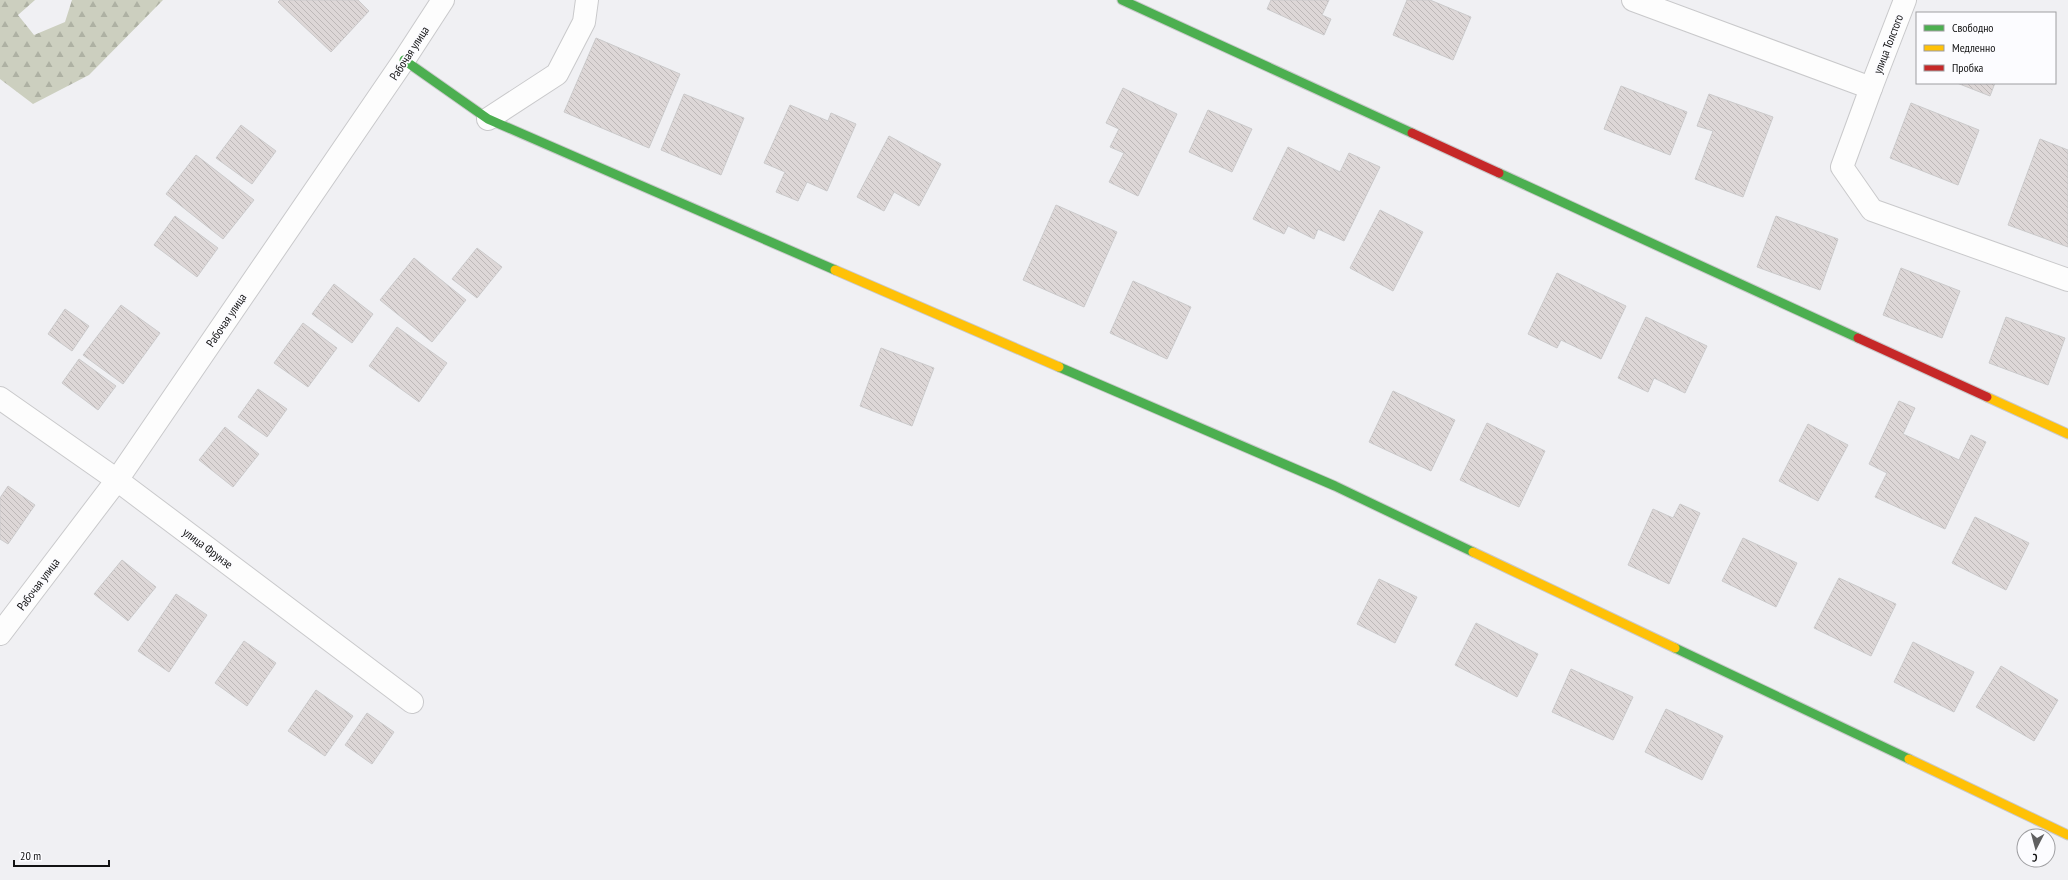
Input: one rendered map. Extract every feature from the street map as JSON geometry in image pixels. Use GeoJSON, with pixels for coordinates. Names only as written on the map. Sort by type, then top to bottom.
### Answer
{"type":"FeatureCollection","features":[{"type":"Feature","properties":{"kind":"street","name":"Рабочая улица"},"geometry":{"type":"LineString","coordinates":[[0,634],[117,480],[404,60],[443,0]]}},
{"type":"Feature","properties":{"kind":"street"},"geometry":{"type":"LineString","coordinates":[[488,119],[557,74],[584,22],[587,0]]}},
{"type":"Feature","properties":{"kind":"street"},"geometry":{"type":"LineString","coordinates":[[1122,0],[2068,434]]}},
{"type":"Feature","properties":{"kind":"street"},"geometry":{"type":"LineString","coordinates":[[1633,0],[1871,88]]}},
{"type":"Feature","properties":{"kind":"street","name":"улица Толстого"},"geometry":{"type":"LineString","coordinates":[[1905,0],[1842,167],[1872,210],[2068,280]]}},
{"type":"Feature","properties":{"kind":"street"},"geometry":{"type":"LineString","coordinates":[[404,60],[488,119],[1335,486],[2068,835]]}},
{"type":"Feature","properties":{"kind":"street","name":"улица Фрунзе"},"geometry":{"type":"LineString","coordinates":[[0,398],[117,480],[412,702]]}},
{"type":"Feature","properties":{"kind":"green space"},"geometry":{"type":"Polygon","coordinates":[[[0,0],[35,0],[18,15],[34,35],[65,22],[72,0],[163,0],[89,75],[33,104],[0,79],[0,0]]]}},
{"type":"Feature","properties":{"kind":"building"},"geometry":{"type":"Polygon","coordinates":[[[280,0],[358,0],[369,11],[331,52],[278,2],[280,0]]]}},
{"type":"Feature","properties":{"kind":"building"},"geometry":{"type":"Polygon","coordinates":[[[1271,0],[1329,0],[1322,15],[1331,19],[1324,35],[1267,9],[1271,0]]]}},
{"type":"Feature","properties":{"kind":"building"},"geometry":{"type":"Polygon","coordinates":[[[1407,0],[1430,0],[1471,17],[1453,60],[1393,35],[1407,0]]]}},
{"type":"Feature","properties":{"kind":"building"},"geometry":{"type":"Polygon","coordinates":[[[596,38],[680,74],[649,148],[564,112],[596,38]]]}},
{"type":"Feature","properties":{"kind":"building"},"geometry":{"type":"Polygon","coordinates":[[[1960,84],[1995,84],[1990,96],[1960,84]]]}},
{"type":"Feature","properties":{"kind":"building"},"geometry":{"type":"Polygon","coordinates":[[[1621,86],[1687,112],[1670,155],[1604,129],[1621,86]]]}},
{"type":"Feature","properties":{"kind":"building"},"geometry":{"type":"Polygon","coordinates":[[[1123,88],[1177,114],[1138,196],[1109,182],[1124,153],[1110,147],[1119,129],[1106,123],[1123,88]]]}},
{"type":"Feature","properties":{"kind":"building"},"geometry":{"type":"Polygon","coordinates":[[[684,94],[744,118],[721,175],[661,150],[684,94]]]}},
{"type":"Feature","properties":{"kind":"building"},"geometry":{"type":"Polygon","coordinates":[[[1709,94],[1773,117],[1743,197],[1695,179],[1713,131],[1697,126],[1709,94]]]}},
{"type":"Feature","properties":{"kind":"building"},"geometry":{"type":"Polygon","coordinates":[[[1911,103],[1979,130],[1958,185],[1890,158],[1911,103]]]}},
{"type":"Feature","properties":{"kind":"building"},"geometry":{"type":"Polygon","coordinates":[[[790,105],[828,121],[831,113],[856,124],[827,191],[807,182],[798,201],[776,192],[785,172],[764,163],[790,105]]]}},
{"type":"Feature","properties":{"kind":"building"},"geometry":{"type":"Polygon","coordinates":[[[1208,110],[1252,129],[1232,172],[1189,152],[1208,110]]]}},
{"type":"Feature","properties":{"kind":"building"},"geometry":{"type":"Polygon","coordinates":[[[241,125],[276,151],[252,184],[216,158],[241,125]]]}},
{"type":"Feature","properties":{"kind":"building"},"geometry":{"type":"Polygon","coordinates":[[[889,136],[941,164],[919,206],[894,192],[884,211],[857,197],[889,136]]]}},
{"type":"Feature","properties":{"kind":"building"},"geometry":{"type":"Polygon","coordinates":[[[2040,139],[2068,150],[2068,247],[2008,225],[2040,139]]]}},
{"type":"Feature","properties":{"kind":"building"},"geometry":{"type":"Polygon","coordinates":[[[1288,147],[1340,172],[1349,153],[1380,167],[1344,241],[1318,229],[1314,239],[1288,226],[1284,234],[1253,219],[1288,147]]]}},
{"type":"Feature","properties":{"kind":"building"},"geometry":{"type":"Polygon","coordinates":[[[196,155],[254,200],[223,239],[166,194],[196,155]]]}},
{"type":"Feature","properties":{"kind":"building"},"geometry":{"type":"Polygon","coordinates":[[[1056,205],[1117,232],[1084,307],[1023,280],[1056,205]]]}},
{"type":"Feature","properties":{"kind":"building"},"geometry":{"type":"Polygon","coordinates":[[[1380,210],[1423,232],[1393,291],[1350,268],[1380,210]]]}},
{"type":"Feature","properties":{"kind":"building"},"geometry":{"type":"Polygon","coordinates":[[[175,216],[218,248],[197,277],[154,245],[175,216]]]}},
{"type":"Feature","properties":{"kind":"building"},"geometry":{"type":"Polygon","coordinates":[[[1776,216],[1838,239],[1820,290],[1757,267],[1776,216]]]}},
{"type":"Feature","properties":{"kind":"building"},"geometry":{"type":"Polygon","coordinates":[[[477,248],[502,267],[477,298],[452,279],[477,248]]]}},
{"type":"Feature","properties":{"kind":"building"},"geometry":{"type":"Polygon","coordinates":[[[414,258],[466,300],[432,342],[380,300],[414,258]]]}},
{"type":"Feature","properties":{"kind":"building"},"geometry":{"type":"Polygon","coordinates":[[[1901,268],[1960,291],[1942,338],[1883,315],[1901,268]]]}},
{"type":"Feature","properties":{"kind":"building"},"geometry":{"type":"Polygon","coordinates":[[[1557,273],[1626,306],[1601,359],[1561,340],[1557,348],[1528,334],[1557,273]]]}},
{"type":"Feature","properties":{"kind":"building"},"geometry":{"type":"Polygon","coordinates":[[[1133,281],[1191,307],[1167,359],[1110,333],[1133,281]]]}},
{"type":"Feature","properties":{"kind":"building"},"geometry":{"type":"Polygon","coordinates":[[[334,284],[373,314],[352,343],[312,314],[334,284]]]}},
{"type":"Feature","properties":{"kind":"building"},"geometry":{"type":"Polygon","coordinates":[[[121,305],[160,333],[123,384],[83,355],[121,305]]]}},
{"type":"Feature","properties":{"kind":"building"},"geometry":{"type":"Polygon","coordinates":[[[65,309],[89,326],[72,351],[48,334],[65,309]]]}},
{"type":"Feature","properties":{"kind":"building"},"geometry":{"type":"Polygon","coordinates":[[[1646,317],[1707,346],[1685,393],[1654,378],[1648,392],[1618,378],[1646,317]]]}},
{"type":"Feature","properties":{"kind":"building"},"geometry":{"type":"Polygon","coordinates":[[[2006,317],[2065,338],[2048,385],[1989,363],[2006,317]]]}},
{"type":"Feature","properties":{"kind":"building"},"geometry":{"type":"Polygon","coordinates":[[[303,323],[337,348],[308,387],[274,363],[303,323]]]}},
{"type":"Feature","properties":{"kind":"building"},"geometry":{"type":"Polygon","coordinates":[[[397,327],[447,363],[419,402],[369,366],[397,327]]]}},
{"type":"Feature","properties":{"kind":"building"},"geometry":{"type":"Polygon","coordinates":[[[881,348],[934,368],[912,426],[860,406],[881,348]]]}},
{"type":"Feature","properties":{"kind":"building"},"geometry":{"type":"Polygon","coordinates":[[[79,359],[116,386],[98,410],[62,383],[79,359]]]}},
{"type":"Feature","properties":{"kind":"building"},"geometry":{"type":"Polygon","coordinates":[[[258,389],[287,409],[267,437],[238,417],[258,389]]]}},
{"type":"Feature","properties":{"kind":"building"},"geometry":{"type":"Polygon","coordinates":[[[1393,391],[1455,420],[1431,471],[1369,442],[1393,391]]]}},
{"type":"Feature","properties":{"kind":"building"},"geometry":{"type":"Polygon","coordinates":[[[1899,401],[1915,408],[1903,434],[1959,460],[1971,435],[1986,442],[1945,529],[1875,497],[1887,473],[1869,464],[1899,401]]]}},
{"type":"Feature","properties":{"kind":"building"},"geometry":{"type":"Polygon","coordinates":[[[1487,423],[1545,451],[1519,507],[1460,480],[1487,423]]]}},
{"type":"Feature","properties":{"kind":"building"},"geometry":{"type":"Polygon","coordinates":[[[1808,424],[1848,445],[1818,501],[1779,481],[1808,424]]]}},
{"type":"Feature","properties":{"kind":"building"},"geometry":{"type":"Polygon","coordinates":[[[225,427],[259,454],[233,487],[199,460],[225,427]]]}},
{"type":"Feature","properties":{"kind":"building"},"geometry":{"type":"Polygon","coordinates":[[[8,486],[35,505],[8,544],[0,539],[0,498],[8,486]]]}},
{"type":"Feature","properties":{"kind":"building"},"geometry":{"type":"Polygon","coordinates":[[[1680,504],[1700,513],[1669,584],[1628,565],[1653,509],[1673,518],[1680,504]]]}},
{"type":"Feature","properties":{"kind":"building"},"geometry":{"type":"Polygon","coordinates":[[[1975,517],[2029,543],[2006,590],[1952,563],[1975,517]]]}},
{"type":"Feature","properties":{"kind":"building"},"geometry":{"type":"Polygon","coordinates":[[[1743,538],[1797,563],[1776,607],[1722,581],[1743,538]]]}},
{"type":"Feature","properties":{"kind":"building"},"geometry":{"type":"Polygon","coordinates":[[[122,560],[156,587],[128,621],[94,594],[122,560]]]}},
{"type":"Feature","properties":{"kind":"building"},"geometry":{"type":"Polygon","coordinates":[[[1839,578],[1896,604],[1871,656],[1814,628],[1839,578]]]}},
{"type":"Feature","properties":{"kind":"building"},"geometry":{"type":"Polygon","coordinates":[[[1379,579],[1417,597],[1395,643],[1357,624],[1379,579]]]}},
{"type":"Feature","properties":{"kind":"building"},"geometry":{"type":"Polygon","coordinates":[[[176,594],[207,615],[169,672],[138,651],[176,594]]]}},
{"type":"Feature","properties":{"kind":"building"},"geometry":{"type":"Polygon","coordinates":[[[1476,623],[1538,654],[1517,697],[1455,665],[1476,623]]]}},
{"type":"Feature","properties":{"kind":"building"},"geometry":{"type":"Polygon","coordinates":[[[244,641],[276,663],[247,706],[215,683],[244,641]]]}},
{"type":"Feature","properties":{"kind":"building"},"geometry":{"type":"Polygon","coordinates":[[[1913,642],[1974,672],[1954,712],[1894,682],[1913,642]]]}},
{"type":"Feature","properties":{"kind":"building"},"geometry":{"type":"Polygon","coordinates":[[[2001,666],[2058,700],[2034,741],[1976,707],[2001,666]]]}},
{"type":"Feature","properties":{"kind":"building"},"geometry":{"type":"Polygon","coordinates":[[[1571,669],[1633,697],[1613,740],[1552,712],[1571,669]]]}},
{"type":"Feature","properties":{"kind":"building"},"geometry":{"type":"Polygon","coordinates":[[[316,690],[353,716],[325,756],[288,731],[316,690]]]}},
{"type":"Feature","properties":{"kind":"building"},"geometry":{"type":"Polygon","coordinates":[[[1666,709],[1723,736],[1702,780],[1645,752],[1666,709]]]}},
{"type":"Feature","properties":{"kind":"building"},"geometry":{"type":"Polygon","coordinates":[[[367,713],[394,732],[372,764],[345,745],[367,713]]]}},
{"type":"Feature","properties":{"kind":"traffic: fast"},"geometry":{"type":"LineString","coordinates":[[1122,0],[1412,133]]}},
{"type":"Feature","properties":{"kind":"traffic: fast"},"geometry":{"type":"LineString","coordinates":[[404,60],[488,119],[835,270]]}},
{"type":"Feature","properties":{"kind":"traffic: fast"},"geometry":{"type":"LineString","coordinates":[[1499,173],[1858,338]]}},
{"type":"Feature","properties":{"kind":"traffic: fast"},"geometry":{"type":"LineString","coordinates":[[1059,367],[1335,486],[1473,552]]}},
{"type":"Feature","properties":{"kind":"traffic: fast"},"geometry":{"type":"LineString","coordinates":[[1675,648],[1909,759]]}},
{"type":"Feature","properties":{"kind":"traffic: slow"},"geometry":{"type":"LineString","coordinates":[[835,270],[1059,367]]}},
{"type":"Feature","properties":{"kind":"traffic: slow"},"geometry":{"type":"LineString","coordinates":[[1987,397],[2068,434]]}},
{"type":"Feature","properties":{"kind":"traffic: slow"},"geometry":{"type":"LineString","coordinates":[[1473,552],[1675,648]]}},
{"type":"Feature","properties":{"kind":"traffic: slow"},"geometry":{"type":"LineString","coordinates":[[1909,759],[2068,835]]}},
{"type":"Feature","properties":{"kind":"traffic: jam"},"geometry":{"type":"LineString","coordinates":[[1412,133],[1499,173]]}},
{"type":"Feature","properties":{"kind":"traffic: jam"},"geometry":{"type":"LineString","coordinates":[[1858,338],[1987,397]]}}]}
